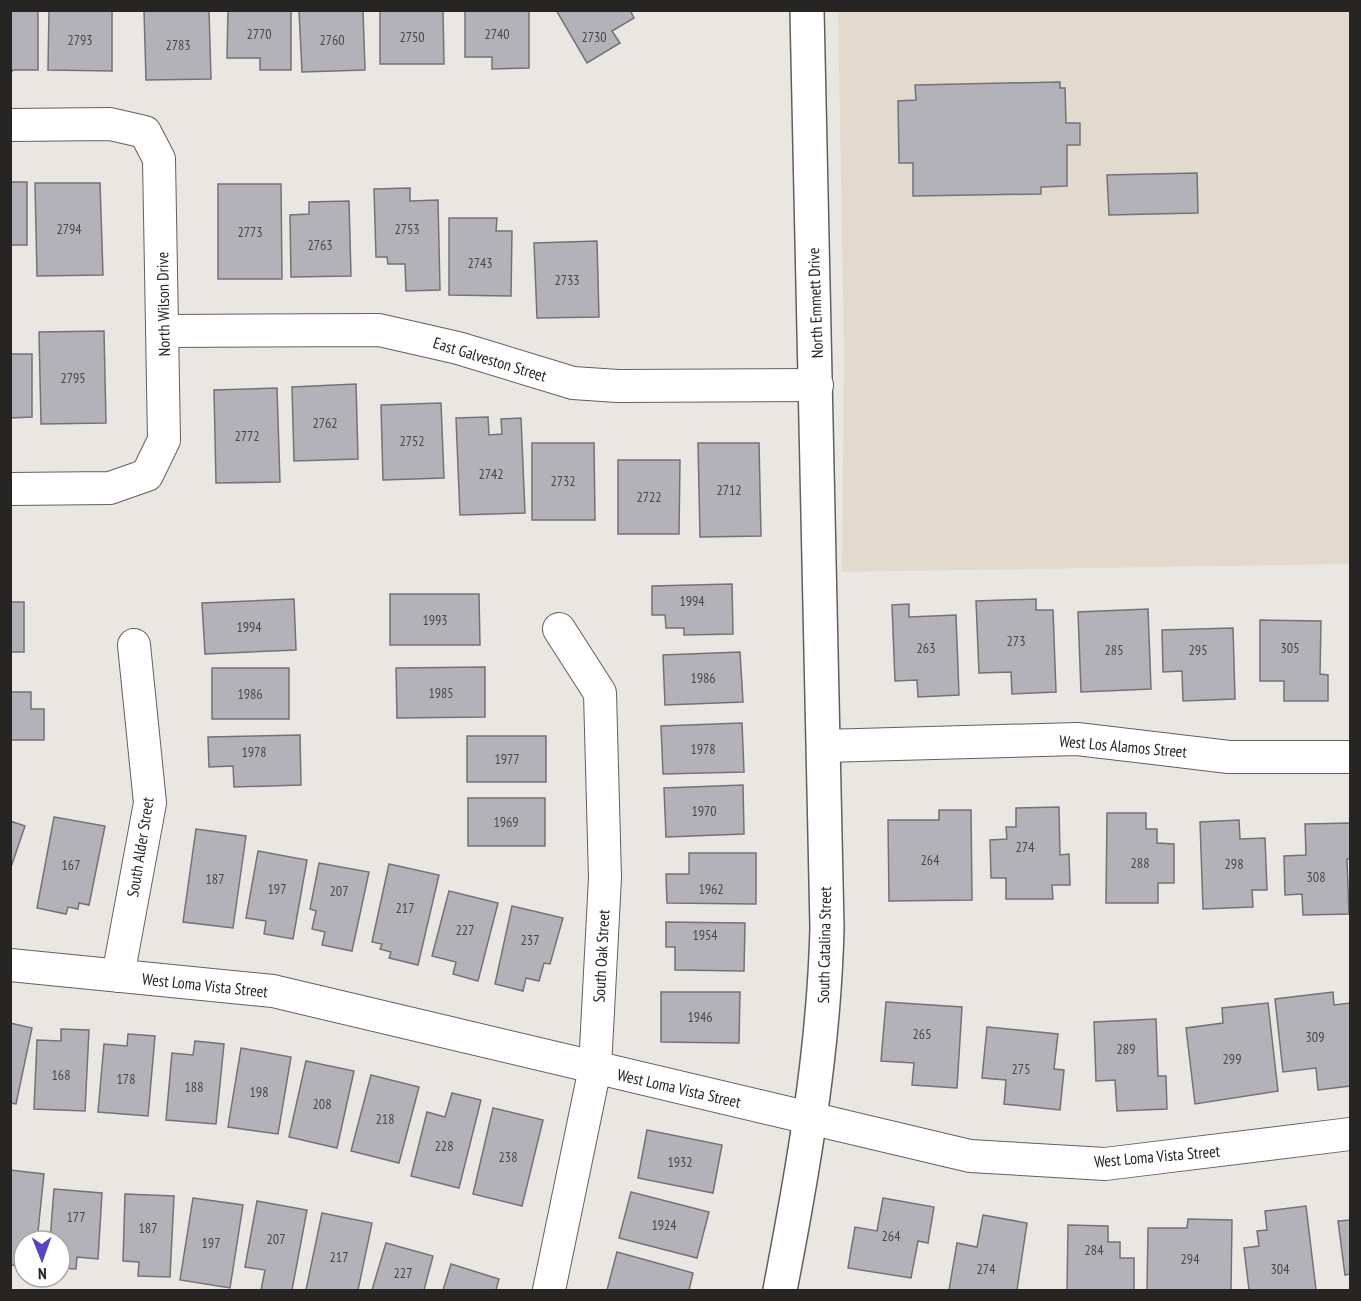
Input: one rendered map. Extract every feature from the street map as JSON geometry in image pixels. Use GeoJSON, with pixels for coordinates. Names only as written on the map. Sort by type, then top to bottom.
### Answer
{"type":"FeatureCollection","features":[{"type":"Feature","properties":{"kind":"street","name":"North Emmett Drive"},"geometry":{"type":"LineString","coordinates":[[807,10],[821,596]]}},
{"type":"Feature","properties":{"kind":"street","name":"North Wilson Drive"},"geometry":{"type":"LineString","coordinates":[[10,125],[110,124],[145,132],[159,159],[164,331],[164,440],[147,475],[110,488],[10,489]]}},
{"type":"Feature","properties":{"kind":"street","name":"East Galveston Street"},"geometry":{"type":"LineString","coordinates":[[164,331],[379,330],[458,348],[573,383],[618,386],[817,385]]}},
{"type":"Feature","properties":{"kind":"street","name":"South Catalina Street"},"geometry":{"type":"LineString","coordinates":[[780,1290],[810,1119],[825,987],[821,596]]}},
{"type":"Feature","properties":{"kind":"street","name":"South Oak Street"},"geometry":{"type":"LineString","coordinates":[[549,1290],[595,1068],[605,878],[600,693],[559,629]]}},
{"type":"Feature","properties":{"kind":"street","name":"South Alder Street"},"geometry":{"type":"LineString","coordinates":[[118,976],[150,803],[134,645]]}},
{"type":"Feature","properties":{"kind":"street","name":"West Los Alamos Street"},"geometry":{"type":"LineString","coordinates":[[823,746],[1077,739],[1229,757],[1350,758]]}},
{"type":"Feature","properties":{"kind":"street","name":"West Loma Vista Street"},"geometry":{"type":"LineString","coordinates":[[10,965],[273,991],[970,1156],[1105,1164],[1350,1134]]}},
{"type":"Feature","properties":{"kind":"shaded area"},"geometry":{"type":"Polygon","coordinates":[[[838,11],[1350,11],[1350,564],[842,572],[844,350],[838,11]]]}},
{"type":"Feature","properties":{"kind":"building"},"geometry":{"type":"Polygon","coordinates":[[[10,10],[38,10],[38,70],[13,70],[10,74],[10,10]]]}},
{"type":"Feature","properties":{"kind":"building"},"geometry":{"type":"Polygon","coordinates":[[[49,10],[112,10],[112,71],[48,70],[49,10]]]}},
{"type":"Feature","properties":{"kind":"building"},"geometry":{"type":"Polygon","coordinates":[[[144,10],[209,10],[211,79],[146,80],[144,10]]]}},
{"type":"Feature","properties":{"kind":"building"},"geometry":{"type":"Polygon","coordinates":[[[228,10],[291,10],[291,70],[260,70],[260,58],[227,58],[228,10]]]}},
{"type":"Feature","properties":{"kind":"building"},"geometry":{"type":"Polygon","coordinates":[[[299,10],[363,10],[365,70],[302,72],[299,10]]]}},
{"type":"Feature","properties":{"kind":"building"},"geometry":{"type":"Polygon","coordinates":[[[380,10],[443,10],[444,64],[380,64],[380,10]]]}},
{"type":"Feature","properties":{"kind":"building"},"geometry":{"type":"Polygon","coordinates":[[[465,10],[529,10],[529,68],[492,69],[492,57],[465,57],[465,10]]]}},
{"type":"Feature","properties":{"kind":"building"},"geometry":{"type":"Polygon","coordinates":[[[556,10],[630,10],[634,18],[612,31],[620,43],[587,63],[556,10]]]}},
{"type":"Feature","properties":{"kind":"building"},"geometry":{"type":"Polygon","coordinates":[[[1060,82],[1060,88],[1065,88],[1066,123],[1080,123],[1080,145],[1067,145],[1067,186],[1041,187],[1041,194],[913,196],[913,163],[899,163],[898,101],[916,100],[915,85],[1060,82]]]}},
{"type":"Feature","properties":{"kind":"building"},"geometry":{"type":"Polygon","coordinates":[[[1197,173],[1198,213],[1109,215],[1107,175],[1197,173]]]}},
{"type":"Feature","properties":{"kind":"building"},"geometry":{"type":"Polygon","coordinates":[[[10,182],[27,182],[27,245],[10,245],[10,182]]]}},
{"type":"Feature","properties":{"kind":"building"},"geometry":{"type":"Polygon","coordinates":[[[35,183],[100,183],[103,275],[37,276],[35,183]]]}},
{"type":"Feature","properties":{"kind":"building"},"geometry":{"type":"Polygon","coordinates":[[[218,184],[281,184],[282,279],[218,279],[218,184]]]}},
{"type":"Feature","properties":{"kind":"building"},"geometry":{"type":"Polygon","coordinates":[[[410,188],[410,201],[438,200],[440,290],[406,291],[405,264],[388,264],[387,257],[376,257],[374,189],[410,188]]]}},
{"type":"Feature","properties":{"kind":"building"},"geometry":{"type":"Polygon","coordinates":[[[349,201],[351,276],[291,277],[290,215],[309,214],[309,202],[349,201]]]}},
{"type":"Feature","properties":{"kind":"building"},"geometry":{"type":"Polygon","coordinates":[[[449,218],[497,218],[496,231],[512,231],[511,296],[449,295],[449,218]]]}},
{"type":"Feature","properties":{"kind":"building"},"geometry":{"type":"Polygon","coordinates":[[[597,241],[599,317],[537,318],[534,243],[597,241]]]}},
{"type":"Feature","properties":{"kind":"building"},"geometry":{"type":"Polygon","coordinates":[[[104,331],[106,423],[41,424],[39,332],[104,331]]]}},
{"type":"Feature","properties":{"kind":"building"},"geometry":{"type":"Polygon","coordinates":[[[10,354],[32,354],[32,417],[10,418],[10,354]]]}},
{"type":"Feature","properties":{"kind":"building"},"geometry":{"type":"Polygon","coordinates":[[[356,384],[358,459],[294,461],[292,387],[356,384]]]}},
{"type":"Feature","properties":{"kind":"building"},"geometry":{"type":"Polygon","coordinates":[[[277,388],[280,482],[216,483],[214,390],[277,388]]]}},
{"type":"Feature","properties":{"kind":"building"},"geometry":{"type":"Polygon","coordinates":[[[441,403],[444,478],[383,480],[381,405],[441,403]]]}},
{"type":"Feature","properties":{"kind":"building"},"geometry":{"type":"Polygon","coordinates":[[[488,417],[489,435],[502,434],[501,419],[521,418],[525,513],[460,515],[456,418],[488,417]]]}},
{"type":"Feature","properties":{"kind":"building"},"geometry":{"type":"Polygon","coordinates":[[[532,443],[594,443],[595,520],[532,520],[532,443]]]}},
{"type":"Feature","properties":{"kind":"building"},"geometry":{"type":"Polygon","coordinates":[[[698,443],[759,443],[761,536],[700,537],[698,443]]]}},
{"type":"Feature","properties":{"kind":"building"},"geometry":{"type":"Polygon","coordinates":[[[618,460],[680,460],[679,534],[618,534],[618,460]]]}},
{"type":"Feature","properties":{"kind":"building"},"geometry":{"type":"Polygon","coordinates":[[[732,584],[733,634],[684,635],[684,628],[666,628],[665,615],[652,615],[652,586],[732,584]]]}},
{"type":"Feature","properties":{"kind":"building"},"geometry":{"type":"Polygon","coordinates":[[[390,594],[479,594],[480,645],[390,645],[390,594]]]}},
{"type":"Feature","properties":{"kind":"building"},"geometry":{"type":"Polygon","coordinates":[[[294,599],[296,650],[205,654],[202,603],[294,599]]]}},
{"type":"Feature","properties":{"kind":"building"},"geometry":{"type":"Polygon","coordinates":[[[1036,599],[1036,610],[1053,610],[1056,692],[1012,694],[1011,672],[979,673],[976,601],[1036,599]]]}},
{"type":"Feature","properties":{"kind":"building"},"geometry":{"type":"Polygon","coordinates":[[[10,602],[24,602],[24,652],[10,652],[10,602]]]}},
{"type":"Feature","properties":{"kind":"building"},"geometry":{"type":"Polygon","coordinates":[[[909,604],[909,617],[956,615],[959,695],[918,697],[917,680],[895,681],[892,605],[909,604]]]}},
{"type":"Feature","properties":{"kind":"building"},"geometry":{"type":"Polygon","coordinates":[[[1148,609],[1151,689],[1081,692],[1078,612],[1148,609]]]}},
{"type":"Feature","properties":{"kind":"building"},"geometry":{"type":"Polygon","coordinates":[[[1260,620],[1321,621],[1320,674],[1328,675],[1328,701],[1284,701],[1284,681],[1260,681],[1260,620]]]}},
{"type":"Feature","properties":{"kind":"building"},"geometry":{"type":"Polygon","coordinates":[[[1233,628],[1235,699],[1183,701],[1182,671],[1163,672],[1162,630],[1233,628]]]}},
{"type":"Feature","properties":{"kind":"building"},"geometry":{"type":"Polygon","coordinates":[[[740,652],[743,702],[665,705],[663,655],[740,652]]]}},
{"type":"Feature","properties":{"kind":"building"},"geometry":{"type":"Polygon","coordinates":[[[485,667],[485,717],[397,718],[396,668],[485,667]]]}},
{"type":"Feature","properties":{"kind":"building"},"geometry":{"type":"Polygon","coordinates":[[[212,668],[289,668],[289,719],[212,719],[212,668]]]}},
{"type":"Feature","properties":{"kind":"building"},"geometry":{"type":"Polygon","coordinates":[[[10,692],[31,692],[31,709],[44,709],[44,740],[10,740],[10,692]]]}},
{"type":"Feature","properties":{"kind":"building"},"geometry":{"type":"Polygon","coordinates":[[[742,723],[744,772],[663,774],[661,726],[742,723]]]}},
{"type":"Feature","properties":{"kind":"building"},"geometry":{"type":"Polygon","coordinates":[[[300,735],[301,785],[234,787],[233,766],[209,767],[208,737],[300,735]]]}},
{"type":"Feature","properties":{"kind":"building"},"geometry":{"type":"Polygon","coordinates":[[[467,736],[546,736],[546,782],[467,782],[467,736]]]}},
{"type":"Feature","properties":{"kind":"building"},"geometry":{"type":"Polygon","coordinates":[[[743,785],[744,834],[666,837],[664,788],[743,785]]]}},
{"type":"Feature","properties":{"kind":"building"},"geometry":{"type":"Polygon","coordinates":[[[468,798],[545,798],[545,846],[468,846],[468,798]]]}},
{"type":"Feature","properties":{"kind":"building"},"geometry":{"type":"Polygon","coordinates":[[[1059,807],[1060,855],[1069,854],[1070,885],[1052,885],[1053,899],[1006,899],[1006,878],[991,878],[990,840],[1007,839],[1006,827],[1016,827],[1016,808],[1059,807]]]}},
{"type":"Feature","properties":{"kind":"building"},"geometry":{"type":"Polygon","coordinates":[[[939,810],[971,810],[972,900],[889,901],[888,820],[939,820],[939,810]]]}},
{"type":"Feature","properties":{"kind":"building"},"geometry":{"type":"Polygon","coordinates":[[[1107,813],[1146,813],[1146,829],[1157,829],[1157,843],[1174,844],[1174,883],[1158,883],[1158,903],[1106,903],[1107,813]]]}},
{"type":"Feature","properties":{"kind":"building"},"geometry":{"type":"Polygon","coordinates":[[[54,817],[105,826],[89,905],[79,903],[78,909],[68,907],[66,914],[37,908],[54,817]]]}},
{"type":"Feature","properties":{"kind":"building"},"geometry":{"type":"Polygon","coordinates":[[[1239,820],[1240,839],[1265,838],[1267,890],[1252,890],[1253,907],[1203,909],[1200,822],[1239,820]]]}},
{"type":"Feature","properties":{"kind":"building"},"geometry":{"type":"Polygon","coordinates":[[[10,821],[25,826],[10,870],[10,821]]]}},
{"type":"Feature","properties":{"kind":"building"},"geometry":{"type":"Polygon","coordinates":[[[1350,823],[1350,859],[1347,859],[1349,914],[1303,915],[1302,894],[1285,895],[1284,856],[1306,855],[1305,824],[1350,823]]]}},
{"type":"Feature","properties":{"kind":"building"},"geometry":{"type":"Polygon","coordinates":[[[196,829],[246,836],[233,928],[183,922],[196,829]]]}},
{"type":"Feature","properties":{"kind":"building"},"geometry":{"type":"Polygon","coordinates":[[[258,851],[307,860],[293,939],[264,934],[266,921],[246,918],[258,851]]]}},
{"type":"Feature","properties":{"kind":"building"},"geometry":{"type":"Polygon","coordinates":[[[689,853],[756,853],[756,904],[667,903],[666,874],[689,874],[689,853]]]}},
{"type":"Feature","properties":{"kind":"building"},"geometry":{"type":"Polygon","coordinates":[[[319,863],[369,872],[352,951],[322,945],[325,932],[312,929],[316,911],[310,909],[319,863]]]}},
{"type":"Feature","properties":{"kind":"building"},"geometry":{"type":"Polygon","coordinates":[[[389,864],[439,875],[418,965],[389,958],[391,952],[380,949],[382,944],[372,942],[389,864]]]}},
{"type":"Feature","properties":{"kind":"building"},"geometry":{"type":"Polygon","coordinates":[[[449,891],[498,903],[478,981],[453,974],[456,962],[432,956],[449,891]]]}},
{"type":"Feature","properties":{"kind":"building"},"geometry":{"type":"Polygon","coordinates":[[[512,906],[563,918],[550,964],[544,963],[539,981],[526,978],[523,991],[495,984],[512,906]]]}},
{"type":"Feature","properties":{"kind":"building"},"geometry":{"type":"Polygon","coordinates":[[[666,922],[745,923],[744,971],[675,970],[675,947],[666,947],[666,922]]]}},
{"type":"Feature","properties":{"kind":"building"},"geometry":{"type":"Polygon","coordinates":[[[661,992],[740,992],[739,1043],[661,1042],[661,992]]]}},
{"type":"Feature","properties":{"kind":"building"},"geometry":{"type":"Polygon","coordinates":[[[1333,992],[1334,1005],[1350,1003],[1350,1086],[1318,1090],[1316,1068],[1283,1072],[1275,999],[1333,992]]]}},
{"type":"Feature","properties":{"kind":"building"},"geometry":{"type":"Polygon","coordinates":[[[886,1002],[962,1007],[957,1088],[912,1085],[914,1063],[881,1061],[886,1002]]]}},
{"type":"Feature","properties":{"kind":"building"},"geometry":{"type":"Polygon","coordinates":[[[1268,1003],[1278,1091],[1195,1104],[1186,1028],[1223,1023],[1222,1008],[1268,1003]]]}},
{"type":"Feature","properties":{"kind":"building"},"geometry":{"type":"Polygon","coordinates":[[[1156,1019],[1158,1076],[1166,1076],[1167,1109],[1117,1111],[1115,1080],[1096,1081],[1094,1022],[1156,1019]]]}},
{"type":"Feature","properties":{"kind":"building"},"geometry":{"type":"Polygon","coordinates":[[[10,1023],[32,1028],[16,1104],[10,1103],[10,1023]]]}},
{"type":"Feature","properties":{"kind":"building"},"geometry":{"type":"Polygon","coordinates":[[[987,1027],[1058,1034],[1054,1069],[1064,1070],[1060,1110],[1004,1104],[1006,1080],[982,1078],[987,1027]]]}},
{"type":"Feature","properties":{"kind":"building"},"geometry":{"type":"Polygon","coordinates":[[[61,1029],[89,1030],[85,1111],[34,1109],[37,1040],[61,1041],[61,1029]]]}},
{"type":"Feature","properties":{"kind":"building"},"geometry":{"type":"Polygon","coordinates":[[[128,1034],[155,1036],[148,1116],[98,1112],[104,1044],[127,1046],[128,1034]]]}},
{"type":"Feature","properties":{"kind":"building"},"geometry":{"type":"Polygon","coordinates":[[[195,1041],[224,1044],[216,1124],[166,1120],[172,1053],[193,1055],[195,1041]]]}},
{"type":"Feature","properties":{"kind":"building"},"geometry":{"type":"Polygon","coordinates":[[[241,1048],[291,1057],[278,1134],[228,1127],[241,1048]]]}},
{"type":"Feature","properties":{"kind":"building"},"geometry":{"type":"Polygon","coordinates":[[[306,1061],[354,1071],[337,1148],[289,1137],[306,1061]]]}},
{"type":"Feature","properties":{"kind":"building"},"geometry":{"type":"Polygon","coordinates":[[[371,1075],[419,1087],[399,1163],[351,1151],[371,1075]]]}},
{"type":"Feature","properties":{"kind":"building"},"geometry":{"type":"Polygon","coordinates":[[[452,1093],[481,1100],[459,1188],[411,1176],[427,1112],[445,1117],[452,1093]]]}},
{"type":"Feature","properties":{"kind":"building"},"geometry":{"type":"Polygon","coordinates":[[[493,1108],[543,1120],[522,1206],[473,1194],[493,1108]]]}},
{"type":"Feature","properties":{"kind":"building"},"geometry":{"type":"Polygon","coordinates":[[[647,1130],[722,1145],[713,1193],[638,1178],[647,1130]]]}},
{"type":"Feature","properties":{"kind":"building"},"geometry":{"type":"Polygon","coordinates":[[[10,1170],[44,1174],[38,1229],[12,1229],[12,1265],[10,1265],[10,1170]]]}},
{"type":"Feature","properties":{"kind":"building"},"geometry":{"type":"Polygon","coordinates":[[[54,1189],[102,1193],[98,1259],[77,1257],[76,1269],[72,1269],[72,1229],[51,1229],[54,1189]]]}},
{"type":"Feature","properties":{"kind":"building"},"geometry":{"type":"Polygon","coordinates":[[[631,1192],[709,1212],[697,1258],[619,1238],[631,1192]]]}},
{"type":"Feature","properties":{"kind":"building"},"geometry":{"type":"Polygon","coordinates":[[[125,1194],[174,1196],[170,1277],[138,1276],[139,1262],[123,1261],[125,1194]]]}},
{"type":"Feature","properties":{"kind":"building"},"geometry":{"type":"Polygon","coordinates":[[[193,1198],[243,1205],[230,1288],[180,1280],[193,1198]]]}},
{"type":"Feature","properties":{"kind":"building"},"geometry":{"type":"Polygon","coordinates":[[[883,1198],[934,1207],[928,1243],[918,1241],[911,1278],[848,1268],[855,1227],[877,1231],[883,1198]]]}},
{"type":"Feature","properties":{"kind":"building"},"geometry":{"type":"Polygon","coordinates":[[[257,1201],[307,1210],[292,1290],[261,1290],[265,1270],[245,1267],[257,1201]]]}},
{"type":"Feature","properties":{"kind":"building"},"geometry":{"type":"Polygon","coordinates":[[[1306,1206],[1316,1290],[1249,1290],[1244,1248],[1259,1246],[1257,1231],[1267,1230],[1265,1211],[1306,1206]]]}},
{"type":"Feature","properties":{"kind":"building"},"geometry":{"type":"Polygon","coordinates":[[[322,1213],[372,1223],[358,1290],[306,1290],[322,1213]]]}},
{"type":"Feature","properties":{"kind":"building"},"geometry":{"type":"Polygon","coordinates":[[[983,1215],[1027,1223],[1017,1290],[949,1290],[957,1243],[977,1247],[983,1215]]]}},
{"type":"Feature","properties":{"kind":"building"},"geometry":{"type":"Polygon","coordinates":[[[1188,1219],[1232,1220],[1231,1290],[1147,1290],[1148,1228],[1187,1228],[1188,1219]]]}},
{"type":"Feature","properties":{"kind":"building"},"geometry":{"type":"Polygon","coordinates":[[[1350,1220],[1350,1274],[1345,1275],[1338,1221],[1350,1220]]]}},
{"type":"Feature","properties":{"kind":"building"},"geometry":{"type":"Polygon","coordinates":[[[1068,1225],[1108,1226],[1108,1242],[1120,1242],[1120,1258],[1134,1258],[1134,1290],[1067,1290],[1068,1225]]]}},
{"type":"Feature","properties":{"kind":"building"},"geometry":{"type":"Polygon","coordinates":[[[386,1243],[433,1256],[424,1290],[372,1290],[386,1243]]]}},
{"type":"Feature","properties":{"kind":"building"},"geometry":{"type":"Polygon","coordinates":[[[617,1252],[693,1273],[689,1290],[607,1290],[617,1252]]]}},
{"type":"Feature","properties":{"kind":"building"},"geometry":{"type":"Polygon","coordinates":[[[451,1264],[499,1279],[496,1290],[443,1290],[451,1264]]]}}]}
